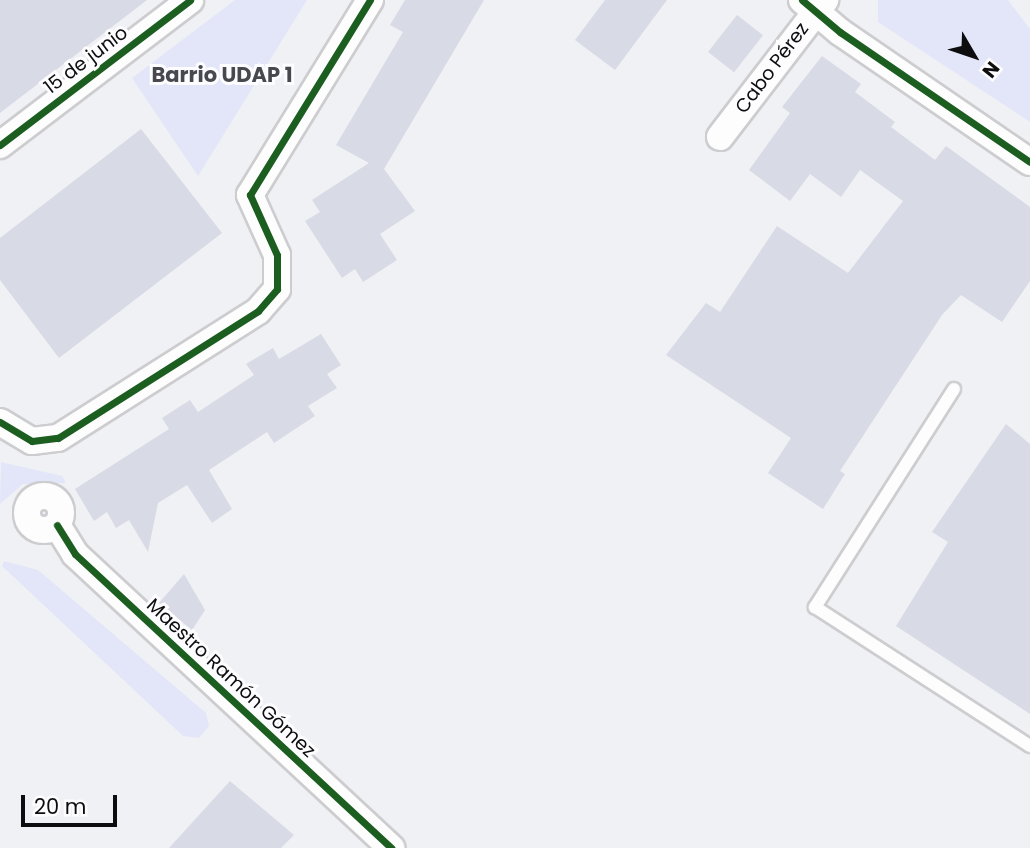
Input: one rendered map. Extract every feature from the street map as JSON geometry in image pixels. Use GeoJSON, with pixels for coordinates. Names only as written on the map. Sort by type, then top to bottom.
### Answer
{"type":"FeatureCollection","features":[{"type":"Feature","properties":{"kind":"street","name":"15 de junio"},"geometry":{"type":"LineString","coordinates":[[0,145],[190,0]]}},
{"type":"Feature","properties":{"kind":"street"},"geometry":{"type":"LineString","coordinates":[[0,422],[32,441],[58,438],[258,311],[277,289],[277,255],[250,195],[370,0]]}},
{"type":"Feature","properties":{"kind":"street"},"geometry":{"type":"LineString","coordinates":[[814,4],[1030,162]]}},
{"type":"Feature","properties":{"kind":"street","name":"Cabo Pérez"},"geometry":{"type":"LineString","coordinates":[[720,136],[814,4]]}},
{"type":"Feature","properties":{"kind":"street","name":"Maestro Ramón Gómez"},"geometry":{"type":"LineString","coordinates":[[57,525],[75,554],[391,848]]}},
{"type":"Feature","properties":{"kind":"lane"},"geometry":{"type":"LineString","coordinates":[[954,389],[815,607],[1030,746]]}},
{"type":"Feature","properties":{"kind":"shaded area"},"geometry":{"type":"Polygon","coordinates":[[[235,0],[307,0],[198,176],[132,78],[235,0]]]}},
{"type":"Feature","properties":{"kind":"shaded area"},"geometry":{"type":"Polygon","coordinates":[[[878,0],[1008,0],[1030,29],[1030,122],[878,22],[878,0]]]}},
{"type":"Feature","properties":{"kind":"shaded area"},"geometry":{"type":"Polygon","coordinates":[[[1,462],[62,476],[66,483],[23,484],[0,504],[1,462]]]}},
{"type":"Feature","properties":{"kind":"shaded area"},"geometry":{"type":"Polygon","coordinates":[[[4,561],[38,570],[206,713],[209,726],[199,738],[183,736],[2,566],[4,561]]]}},
{"type":"Feature","properties":{"kind":"building"},"geometry":{"type":"Polygon","coordinates":[[[0,0],[147,0],[0,113],[0,0]]]}},
{"type":"Feature","properties":{"kind":"building"},"geometry":{"type":"Polygon","coordinates":[[[405,0],[484,0],[384,169],[415,211],[380,234],[397,260],[363,282],[355,269],[342,278],[305,221],[320,212],[312,200],[369,163],[336,145],[403,32],[390,25],[405,0]]]}},
{"type":"Feature","properties":{"kind":"building"},"geometry":{"type":"Polygon","coordinates":[[[605,0],[667,0],[615,70],[575,40],[605,0]]]}},
{"type":"Feature","properties":{"kind":"building"},"geometry":{"type":"Polygon","coordinates":[[[737,15],[763,35],[734,72],[708,52],[737,15]]]}},
{"type":"Feature","properties":{"kind":"building"},"geometry":{"type":"Polygon","coordinates":[[[822,56],[861,84],[855,92],[895,122],[891,127],[935,160],[946,146],[1030,207],[1030,281],[1002,322],[961,295],[942,315],[840,471],[845,474],[823,509],[768,473],[791,438],[666,355],[706,303],[720,312],[777,226],[848,273],[903,201],[860,170],[841,197],[810,174],[790,201],[749,170],[790,113],[782,107],[822,56]]]}},
{"type":"Feature","properties":{"kind":"building"},"geometry":{"type":"Polygon","coordinates":[[[141,129],[222,233],[59,358],[0,280],[0,238],[141,129]]]}},
{"type":"Feature","properties":{"kind":"building"},"geometry":{"type":"Polygon","coordinates":[[[321,334],[341,365],[327,374],[337,388],[308,406],[315,416],[274,443],[267,432],[209,470],[232,509],[212,523],[187,485],[158,503],[148,552],[129,520],[116,528],[107,512],[94,521],[75,489],[169,429],[162,418],[190,400],[198,412],[254,375],[246,364],[273,348],[279,359],[321,334]]]}},
{"type":"Feature","properties":{"kind":"building"},"geometry":{"type":"Polygon","coordinates":[[[1006,424],[1030,444],[1030,714],[896,626],[948,542],[932,532],[1006,424]]]}},
{"type":"Feature","properties":{"kind":"building"},"geometry":{"type":"Polygon","coordinates":[[[184,574],[205,610],[192,630],[159,603],[184,574]]]}},
{"type":"Feature","properties":{"kind":"building"},"geometry":{"type":"Polygon","coordinates":[[[230,781],[294,835],[281,848],[169,848],[230,781]]]}},
{"type":"Feature","properties":{"kind":"cycle path"},"geometry":{"type":"LineString","coordinates":[[0,145],[190,0]]}},
{"type":"Feature","properties":{"kind":"cycle path"},"geometry":{"type":"LineString","coordinates":[[0,422],[32,441],[58,438],[258,311],[277,289],[277,255],[250,195],[370,0]]}},
{"type":"Feature","properties":{"kind":"cycle path"},"geometry":{"type":"LineString","coordinates":[[802,0],[840,32],[1030,162]]}},
{"type":"Feature","properties":{"kind":"cycle path"},"geometry":{"type":"LineString","coordinates":[[57,525],[75,554],[391,848]]}},
{"type":"Feature","properties":{"kind":"district","name":"Barrio UDAP 1"},"geometry":{"type":"Point","coordinates":[222,75]}}]}
